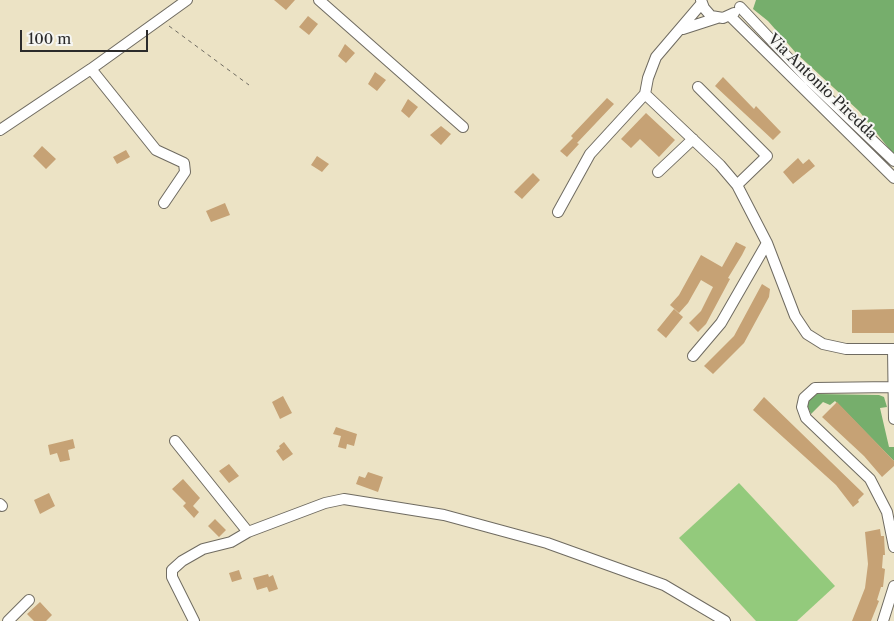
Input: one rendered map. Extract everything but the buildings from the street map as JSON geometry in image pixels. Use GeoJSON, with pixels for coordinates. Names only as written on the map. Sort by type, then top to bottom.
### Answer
{"type":"FeatureCollection","features":[{"type":"Feature","properties":{"kind":"street"},"geometry":{"type":"LineString","coordinates":[[0,130],[91,69],[187,0]]}},
{"type":"Feature","properties":{"kind":"street"},"geometry":{"type":"LineString","coordinates":[[319,0],[464,127]]}},
{"type":"Feature","properties":{"kind":"street"},"geometry":{"type":"LineString","coordinates":[[558,212],[593,150],[645,94],[648,78],[656,57],[680,31],[701,1],[707,12],[717,18]]}},
{"type":"Feature","properties":{"kind":"street"},"geometry":{"type":"LineString","coordinates":[[680,31],[717,18],[730,16],[740,3]]}},
{"type":"Feature","properties":{"kind":"street","name":"Via Antonio Piredda"},"geometry":{"type":"LineString","coordinates":[[740,3],[810,81],[894,161]]}},
{"type":"Feature","properties":{"kind":"street","name":"Via Antonio Piredda"},"geometry":{"type":"LineString","coordinates":[[730,16],[894,178]]}},
{"type":"Feature","properties":{"kind":"street"},"geometry":{"type":"LineString","coordinates":[[91,69],[156,150],[184,163],[185,172],[164,203]]}},
{"type":"Feature","properties":{"kind":"street"},"geometry":{"type":"LineString","coordinates":[[698,87],[767,156],[737,186]]}},
{"type":"Feature","properties":{"kind":"street"},"geometry":{"type":"LineString","coordinates":[[645,94],[720,164],[737,186],[767,243],[795,316],[808,334],[823,344],[846,349],[893,349],[894,419]]}},
{"type":"Feature","properties":{"kind":"street"},"geometry":{"type":"LineString","coordinates":[[658,172],[692,139]]}},
{"type":"Feature","properties":{"kind":"street"},"geometry":{"type":"LineString","coordinates":[[693,356],[721,324],[767,243]]}},
{"type":"Feature","properties":{"kind":"street"},"geometry":{"type":"LineString","coordinates":[[893,388],[815,388],[804,398],[802,407],[806,418],[870,479],[887,512],[894,548]]}},
{"type":"Feature","properties":{"kind":"street"},"geometry":{"type":"LineString","coordinates":[[176,440],[248,532]]}},
{"type":"Feature","properties":{"kind":"street"},"geometry":{"type":"LineString","coordinates":[[194,621],[172,577],[172,570],[203,549],[231,542],[248,532],[325,503],[344,499],[444,515],[547,543],[664,585],[725,621]]}},
{"type":"Feature","properties":{"kind":"street"},"geometry":{"type":"LineString","coordinates":[[883,621],[894,586]]}},
{"type":"Feature","properties":{"kind":"street"},"geometry":{"type":"LineString","coordinates":[[8,621],[29,600]]}},
{"type":"Feature","properties":{"kind":"path"},"geometry":{"type":"LineString","coordinates":[[160,19],[249,86]]}},
{"type":"Feature","properties":{"kind":"green space"},"geometry":{"type":"Polygon","coordinates":[[[756,0],[894,0],[894,155],[859,111],[796,53],[768,21],[753,9],[756,0]]]}},
{"type":"Feature","properties":{"kind":"green space"},"geometry":{"type":"Polygon","coordinates":[[[817,394],[879,395],[884,397],[887,407],[880,408],[889,447],[894,447],[894,461],[835,401],[830,405],[823,402],[811,414],[807,405],[809,400],[817,394]]]}},
{"type":"Feature","properties":{"kind":"green space"},"geometry":{"type":"Polygon","coordinates":[[[739,483],[835,586],[797,621],[756,621],[679,538],[739,483]]]}}]}
